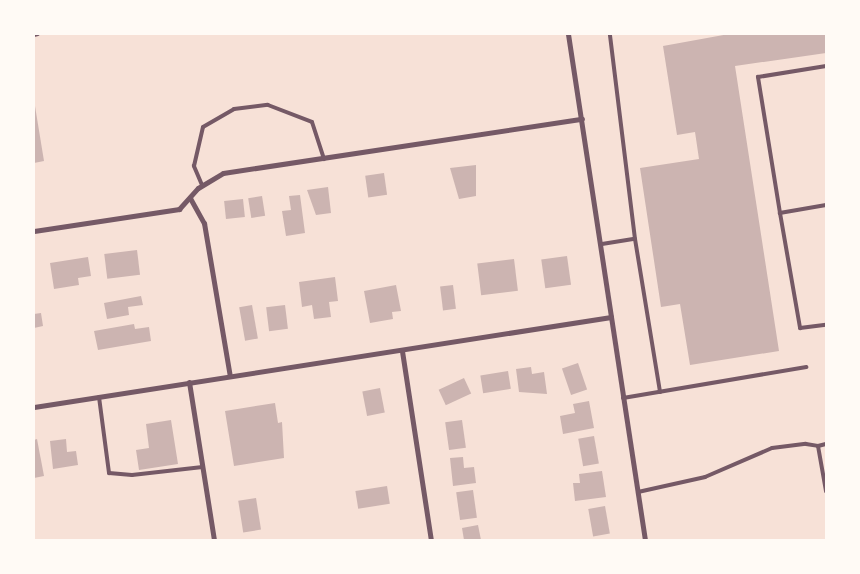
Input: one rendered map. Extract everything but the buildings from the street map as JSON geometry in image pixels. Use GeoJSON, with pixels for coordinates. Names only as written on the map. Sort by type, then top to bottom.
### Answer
{"type":"FeatureCollection","features":[{"type":"Feature","properties":{"kind":"street"},"geometry":{"type":"LineString","coordinates":[[568,34],[602,244],[611,317],[645,540]]}},
{"type":"Feature","properties":{"kind":"street"},"geometry":{"type":"LineString","coordinates":[[34,231],[163,213],[179,209],[202,185],[221,174],[582,119]]}},
{"type":"Feature","properties":{"kind":"street"},"geometry":{"type":"LineString","coordinates":[[190,198],[204,223],[230,376]]}},
{"type":"Feature","properties":{"kind":"street"},"geometry":{"type":"LineString","coordinates":[[34,407],[611,317]]}},
{"type":"Feature","properties":{"kind":"street"},"geometry":{"type":"LineString","coordinates":[[402,351],[431,540]]}},
{"type":"Feature","properties":{"kind":"street"},"geometry":{"type":"LineString","coordinates":[[189,382],[204,467],[214,540]]}},
{"type":"Feature","properties":{"kind":"lane"},"geometry":{"type":"LineString","coordinates":[[34,35],[38,34]]}},
{"type":"Feature","properties":{"kind":"lane"},"geometry":{"type":"LineString","coordinates":[[610,34],[635,239],[660,392]]}},
{"type":"Feature","properties":{"kind":"lane"},"geometry":{"type":"LineString","coordinates":[[826,66],[758,77],[800,328],[826,325]]}},
{"type":"Feature","properties":{"kind":"lane"},"geometry":{"type":"LineString","coordinates":[[202,185],[194,166],[203,127],[234,109],[268,105],[312,122],[324,159]]}},
{"type":"Feature","properties":{"kind":"lane"},"geometry":{"type":"LineString","coordinates":[[780,213],[826,205]]}},
{"type":"Feature","properties":{"kind":"lane"},"geometry":{"type":"LineString","coordinates":[[602,244],[635,239]]}},
{"type":"Feature","properties":{"kind":"lane"},"geometry":{"type":"LineString","coordinates":[[623,398],[806,367]]}},
{"type":"Feature","properties":{"kind":"lane"},"geometry":{"type":"LineString","coordinates":[[98,397],[109,473],[132,475],[204,467]]}},
{"type":"Feature","properties":{"kind":"lane"},"geometry":{"type":"LineString","coordinates":[[638,492],[705,477],[772,448],[826,444]]}},
{"type":"Feature","properties":{"kind":"lane"},"geometry":{"type":"LineString","coordinates":[[818,446],[826,491]]}}]}
